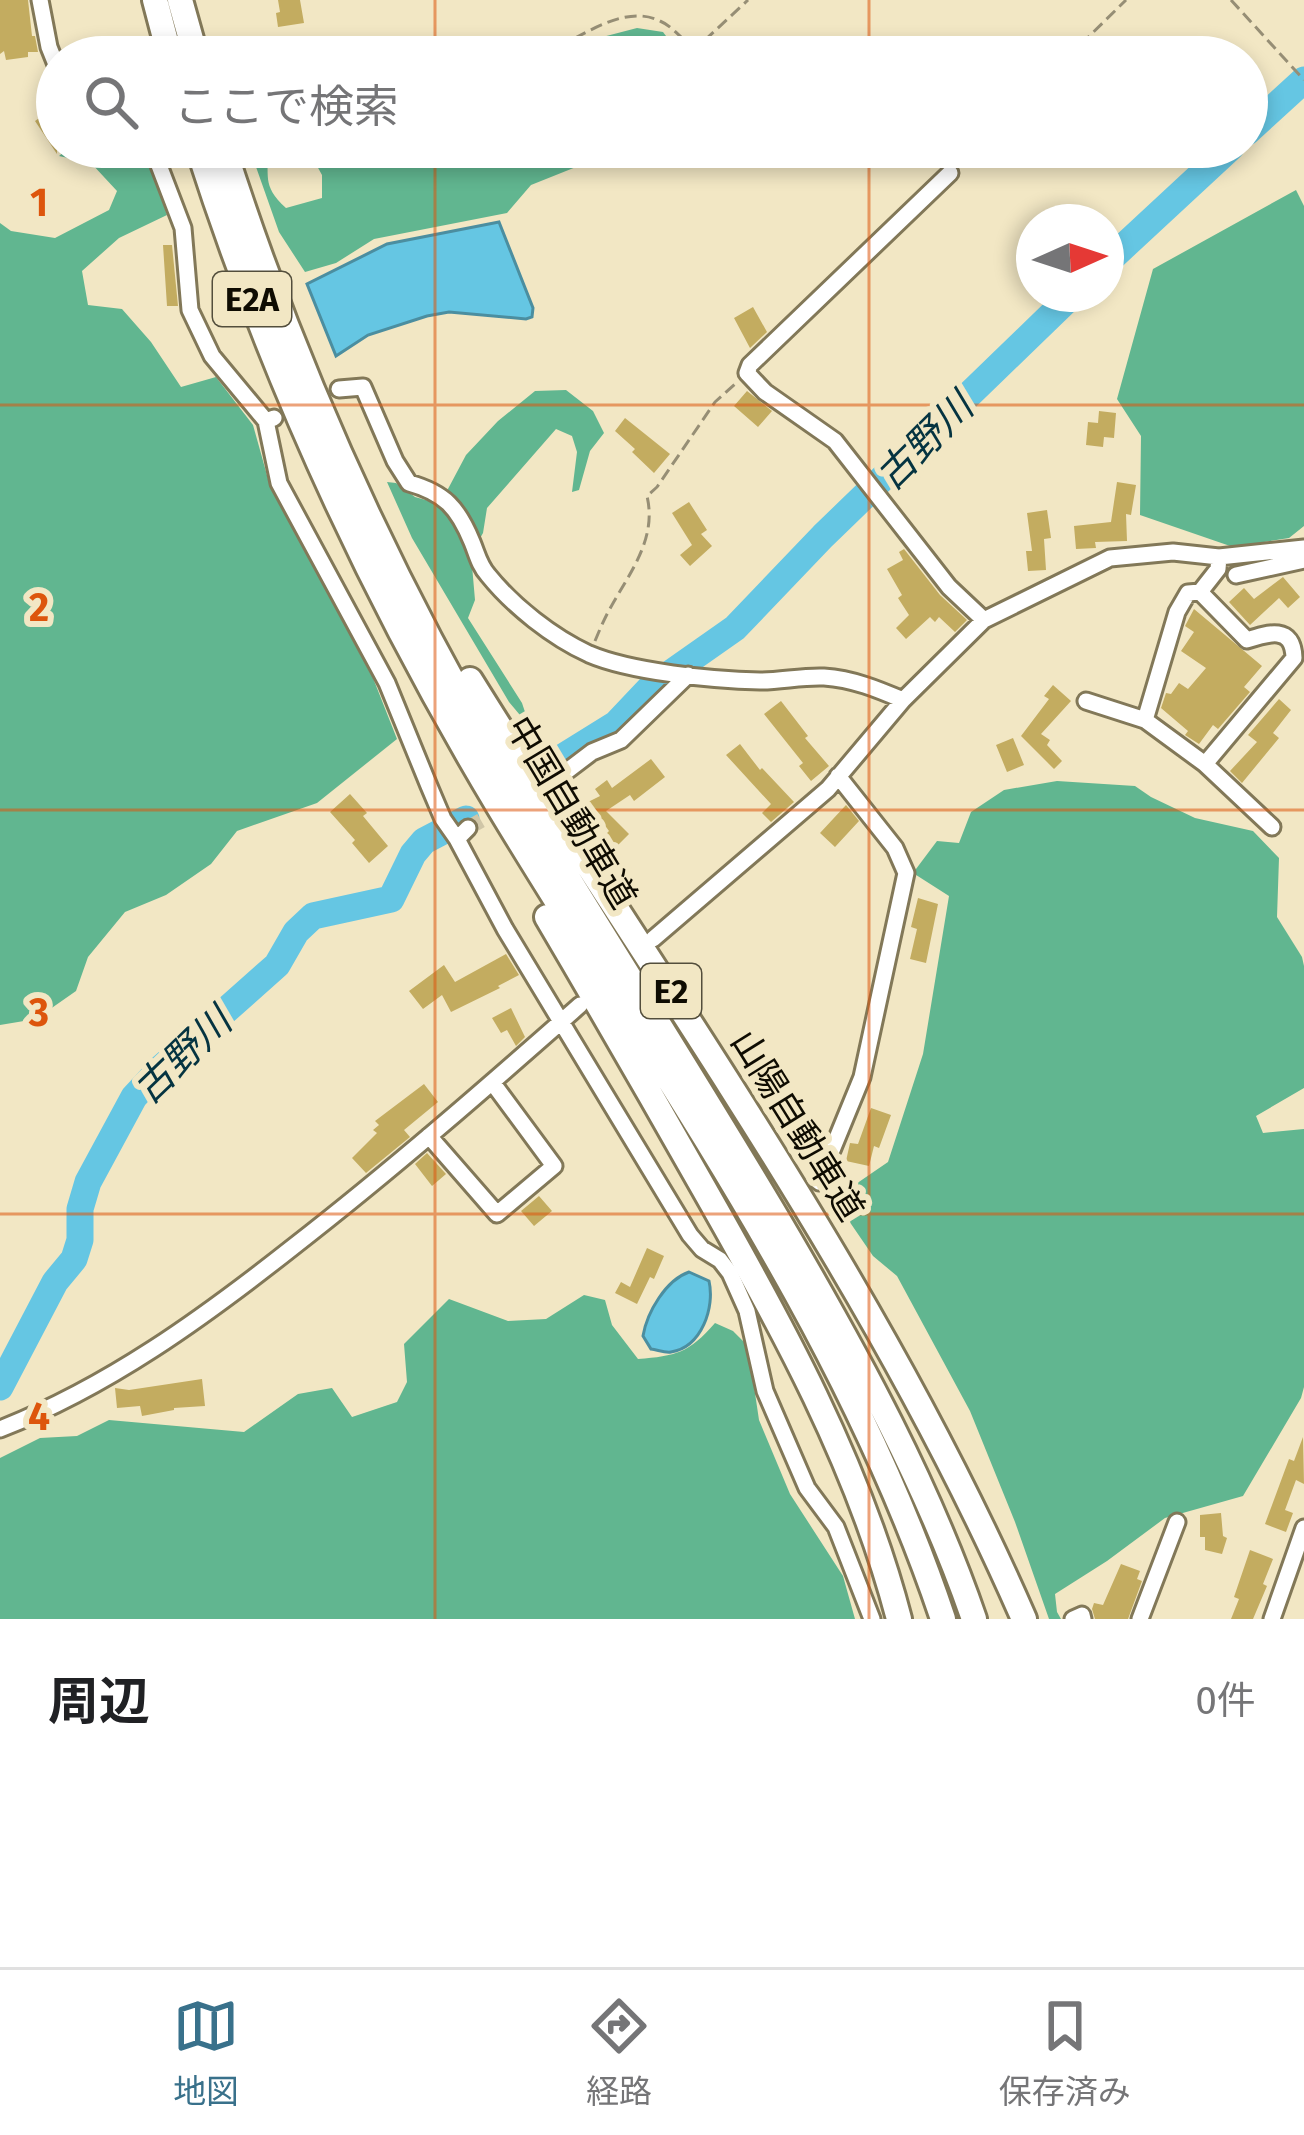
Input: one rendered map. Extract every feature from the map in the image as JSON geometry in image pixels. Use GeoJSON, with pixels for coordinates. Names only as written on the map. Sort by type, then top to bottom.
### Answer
{"type":"FeatureCollection","features":[{"type":"Feature","properties":{"kind":"highway"},"geometry":{"type":"LineString","coordinates":[[154,0],[164,36]]}},
{"type":"Feature","properties":{"kind":"highway"},"geometry":{"type":"LineString","coordinates":[[179,0],[190,36]]}},
{"type":"Feature","properties":{"kind":"highway","name":"中国自動車道"},"geometry":{"type":"LineString","coordinates":[[205,168],[312,449],[390,614],[440,707],[795,1291],[874,1448],[943,1619]]}},
{"type":"Feature","properties":{"kind":"highway","name":"中国自動車道"},"geometry":{"type":"LineString","coordinates":[[231,168],[307,370],[403,584],[483,736],[710,1104],[850,1344],[916,1475],[974,1619]]}},
{"type":"Feature","properties":{"kind":"highway","name":"山陽自動車道"},"geometry":{"type":"LineString","coordinates":[[307,370],[394,550],[463,669],[843,1265],[954,1468],[1024,1619]]}},
{"type":"Feature","properties":{"kind":"highway","name":"E2"},"geometry":{"type":"LineString","coordinates":[[312,449],[366,578],[430,710],[770,1304],[840,1454],[898,1619]]}},
{"type":"Feature","properties":{"kind":"street"},"geometry":{"type":"LineString","coordinates":[[40,0],[47,36]]}},
{"type":"Feature","properties":{"kind":"street"},"geometry":{"type":"LineString","coordinates":[[160,168],[183,228],[190,310],[212,356],[270,419],[279,483],[387,683],[443,818],[463,834],[506,929],[690,1235],[730,1273],[747,1311],[766,1391],[806,1487],[836,1527],[872,1619]]}},
{"type":"Feature","properties":{"kind":"street"},"geometry":{"type":"LineString","coordinates":[[950,173],[747,373],[765,392],[835,441],[949,587],[984,620]]}},
{"type":"Feature","properties":{"kind":"street"},"geometry":{"type":"LineString","coordinates":[[339,389],[363,387],[395,461],[409,482],[445,498],[459,515],[489,578],[555,635],[589,654],[708,679],[822,677],[864,684],[903,700]]}},
{"type":"Feature","properties":{"kind":"street"},"geometry":{"type":"LineString","coordinates":[[653,939],[828,789],[903,700],[984,620],[1110,558],[1173,552],[1219,557],[1304,548]]}},
{"type":"Feature","properties":{"kind":"street"},"geometry":{"type":"LineString","coordinates":[[1145,720],[1177,612],[1189,593],[1200,592],[1218,569],[1219,557]]}},
{"type":"Feature","properties":{"kind":"street"},"geometry":{"type":"LineString","coordinates":[[1236,574],[1304,560]]}},
{"type":"Feature","properties":{"kind":"street"},"geometry":{"type":"LineString","coordinates":[[1200,592],[1247,640],[1277,632],[1289,641],[1294,658],[1205,764]]}},
{"type":"Feature","properties":{"kind":"street"},"geometry":{"type":"LineString","coordinates":[[563,773],[592,752],[621,740],[688,675]]}},
{"type":"Feature","properties":{"kind":"street"},"geometry":{"type":"LineString","coordinates":[[1085,701],[1145,720],[1205,764],[1272,827]]}},
{"type":"Feature","properties":{"kind":"street"},"geometry":{"type":"LineString","coordinates":[[819,1182],[862,1077],[906,873],[895,848],[838,776]]}},
{"type":"Feature","properties":{"kind":"street"},"geometry":{"type":"LineString","coordinates":[[0,1430],[114,1373],[209,1312],[429,1136],[580,1006]]}},
{"type":"Feature","properties":{"kind":"street"},"geometry":{"type":"LineString","coordinates":[[429,1136],[497,1214],[554,1166],[492,1082]]}},
{"type":"Feature","properties":{"kind":"street"},"geometry":{"type":"LineString","coordinates":[[1140,1619],[1177,1522]]}},
{"type":"Feature","properties":{"kind":"street"},"geometry":{"type":"LineString","coordinates":[[1272,1619],[1300,1551],[1304,1528]]}},
{"type":"Feature","properties":{"kind":"street"},"geometry":{"type":"LineString","coordinates":[[1073,1619],[1083,1619]]}},
{"type":"Feature","properties":{"kind":"path"},"geometry":{"type":"LineString","coordinates":[[709,36],[748,0]]}},
{"type":"Feature","properties":{"kind":"path"},"geometry":{"type":"LineString","coordinates":[[1089,36],[1126,0]]}},
{"type":"Feature","properties":{"kind":"path"},"geometry":{"type":"LineString","coordinates":[[1231,0],[1264,36]]}},
{"type":"Feature","properties":{"kind":"path"},"geometry":{"type":"LineString","coordinates":[[579,36],[626,17],[665,22],[681,36]]}},
{"type":"Feature","properties":{"kind":"path"},"geometry":{"type":"LineString","coordinates":[[1268,40],[1304,80]]}},
{"type":"Feature","properties":{"kind":"path"},"geometry":{"type":"LineString","coordinates":[[950,173],[955,168]]}},
{"type":"Feature","properties":{"kind":"path"},"geometry":{"type":"LineString","coordinates":[[589,654],[637,566],[651,519],[647,496],[715,402],[747,373]]}},
{"type":"Feature","properties":{"kind":"green space"},"geometry":{"type":"Polygon","coordinates":[[[637,28],[666,36],[606,36],[637,28]]]}},
{"type":"Feature","properties":{"kind":"green space"},"geometry":{"type":"Polygon","coordinates":[[[96,168],[151,168],[167,215],[119,238],[82,271],[88,305],[122,309],[181,387],[216,377],[253,425],[270,486],[373,678],[397,739],[317,803],[237,831],[211,864],[166,895],[125,912],[88,957],[76,991],[36,1019],[0,1025],[0,223],[11,231],[55,238],[109,210],[117,191],[96,168]]]}},
{"type":"Feature","properties":{"kind":"green space"},"geometry":{"type":"Polygon","coordinates":[[[256,168],[268,168],[270,186],[286,208],[322,198],[318,168],[574,168],[531,185],[507,213],[374,239],[336,263],[305,272],[279,232],[256,168]]]}},
{"type":"Feature","properties":{"kind":"green space"},"geometry":{"type":"Polygon","coordinates":[[[1296,190],[1304,206],[1304,526],[1289,538],[1233,547],[1140,515],[1141,436],[1117,399],[1153,269],[1296,190]]]}},
{"type":"Feature","properties":{"kind":"green space"},"geometry":{"type":"Polygon","coordinates":[[[566,390],[593,411],[604,433],[590,451],[579,490],[572,492],[577,452],[572,436],[556,429],[487,508],[483,533],[471,554],[475,600],[468,618],[522,703],[530,727],[509,702],[412,538],[387,482],[440,504],[466,455],[498,421],[535,391],[566,390]]]}},
{"type":"Feature","properties":{"kind":"green space"},"geometry":{"type":"Polygon","coordinates":[[[1057,781],[1135,786],[1195,818],[1253,831],[1279,858],[1277,917],[1304,966],[1304,1088],[1256,1116],[1263,1133],[1304,1129],[1304,1387],[1243,1496],[1165,1518],[1055,1594],[1061,1619],[1049,1619],[970,1411],[897,1276],[873,1256],[834,1199],[888,1162],[923,1054],[949,896],[913,873],[937,841],[959,843],[971,812],[1004,790],[1057,781]]]}},
{"type":"Feature","properties":{"kind":"green space"},"geometry":{"type":"Polygon","coordinates":[[[584,1295],[605,1300],[612,1325],[638,1359],[681,1351],[715,1323],[733,1331],[748,1346],[759,1420],[790,1494],[843,1576],[855,1619],[0,1619],[0,1458],[40,1438],[77,1436],[109,1420],[244,1432],[298,1394],[332,1388],[352,1417],[397,1402],[407,1382],[404,1344],[449,1299],[508,1321],[546,1319],[584,1295]]]}},
{"type":"Feature","properties":{"kind":"water"},"geometry":{"type":"Polygon","coordinates":[[[499,222],[533,308],[532,317],[449,312],[427,316],[368,335],[336,356],[307,284],[387,244],[499,222]]]}},
{"type":"Feature","properties":{"kind":"water"},"geometry":{"type":"Polygon","coordinates":[[[689,1272],[709,1281],[704,1324],[682,1349],[651,1349],[643,1336],[653,1307],[665,1289],[689,1272]]]}},
{"type":"Feature","properties":{"kind":"building"},"geometry":{"type":"Polygon","coordinates":[[[0,0],[28,0],[36,52],[6,60],[4,51],[0,54],[0,0]]]}},
{"type":"Feature","properties":{"kind":"building"},"geometry":{"type":"Polygon","coordinates":[[[278,0],[300,0],[304,23],[278,27],[278,0]]]}},
{"type":"Feature","properties":{"kind":"building"},"geometry":{"type":"Polygon","coordinates":[[[163,245],[172,245],[178,306],[167,306],[163,245]]]}},
{"type":"Feature","properties":{"kind":"building"},"geometry":{"type":"Polygon","coordinates":[[[753,307],[767,332],[750,348],[734,318],[753,307]]]}},
{"type":"Feature","properties":{"kind":"building"},"geometry":{"type":"Polygon","coordinates":[[[747,391],[772,411],[758,427],[734,406],[747,391]]]}},
{"type":"Feature","properties":{"kind":"building"},"geometry":{"type":"Polygon","coordinates":[[[1099,411],[1116,413],[1114,438],[1104,437],[1103,447],[1086,445],[1088,422],[1098,423],[1099,411]]]}},
{"type":"Feature","properties":{"kind":"building"},"geometry":{"type":"Polygon","coordinates":[[[625,418],[670,454],[654,473],[615,431],[625,418]]]}},
{"type":"Feature","properties":{"kind":"building"},"geometry":{"type":"Polygon","coordinates":[[[1117,482],[1136,485],[1131,515],[1126,514],[1127,541],[1095,542],[1096,548],[1076,549],[1074,526],[1111,522],[1117,482]]]}},
{"type":"Feature","properties":{"kind":"building"},"geometry":{"type":"Polygon","coordinates":[[[689,502],[707,530],[701,534],[712,546],[690,566],[680,555],[692,545],[672,513],[689,502]]]}},
{"type":"Feature","properties":{"kind":"building"},"geometry":{"type":"Polygon","coordinates":[[[1047,510],[1051,538],[1044,539],[1046,570],[1028,571],[1026,551],[1032,551],[1027,513],[1047,510]]]}},
{"type":"Feature","properties":{"kind":"building"},"geometry":{"type":"Polygon","coordinates":[[[904,549],[940,595],[967,620],[955,632],[939,617],[935,622],[930,617],[906,639],[896,628],[909,615],[887,569],[903,560],[899,552],[904,549]]]}},
{"type":"Feature","properties":{"kind":"building"},"geometry":{"type":"Polygon","coordinates":[[[1283,577],[1300,597],[1288,608],[1279,598],[1250,625],[1229,602],[1244,588],[1254,599],[1283,577]]]}},
{"type":"Feature","properties":{"kind":"building"},"geometry":{"type":"Polygon","coordinates":[[[1194,609],[1262,666],[1244,687],[1250,692],[1199,744],[1161,708],[1166,693],[1171,694],[1179,683],[1188,689],[1206,668],[1181,651],[1194,632],[1185,626],[1194,609]]]}},
{"type":"Feature","properties":{"kind":"building"},"geometry":{"type":"Polygon","coordinates":[[[1053,685],[1071,701],[1041,734],[1062,761],[1054,769],[1021,736],[1049,699],[1044,696],[1053,685]]]}},
{"type":"Feature","properties":{"kind":"building"},"geometry":{"type":"Polygon","coordinates":[[[1279,699],[1291,710],[1273,733],[1279,738],[1242,783],[1230,771],[1257,742],[1248,735],[1279,699]]]}},
{"type":"Feature","properties":{"kind":"building"},"geometry":{"type":"Polygon","coordinates":[[[781,701],[829,766],[811,781],[799,766],[803,763],[764,714],[781,701]]]}},
{"type":"Feature","properties":{"kind":"building"},"geometry":{"type":"Polygon","coordinates":[[[1013,738],[1024,765],[1007,772],[996,745],[1013,738]]]}},
{"type":"Feature","properties":{"kind":"building"},"geometry":{"type":"Polygon","coordinates":[[[740,744],[794,802],[771,822],[762,813],[771,804],[726,755],[740,744]]]}},
{"type":"Feature","properties":{"kind":"building"},"geometry":{"type":"Polygon","coordinates":[[[651,759],[665,777],[634,801],[630,795],[606,811],[629,834],[615,848],[603,837],[609,831],[588,802],[600,796],[595,789],[607,780],[612,788],[651,759]]]}},
{"type":"Feature","properties":{"kind":"building"},"geometry":{"type":"Polygon","coordinates":[[[350,794],[388,846],[369,863],[330,812],[350,794]]]}},
{"type":"Feature","properties":{"kind":"building"},"geometry":{"type":"Polygon","coordinates":[[[846,805],[859,821],[835,847],[820,833],[846,805]]]}},
{"type":"Feature","properties":{"kind":"building"},"geometry":{"type":"Polygon","coordinates":[[[918,898],[938,904],[926,963],[910,959],[918,898]]]}},
{"type":"Feature","properties":{"kind":"building"},"geometry":{"type":"Polygon","coordinates":[[[506,954],[519,975],[451,1012],[442,995],[423,1009],[409,991],[444,965],[455,982],[506,954]]]}},
{"type":"Feature","properties":{"kind":"building"},"geometry":{"type":"Polygon","coordinates":[[[511,1008],[525,1037],[516,1046],[492,1018],[511,1008]]]}},
{"type":"Feature","properties":{"kind":"building"},"geometry":{"type":"Polygon","coordinates":[[[424,1084],[438,1102],[404,1130],[410,1137],[366,1173],[352,1158],[377,1133],[375,1121],[424,1084]]]}},
{"type":"Feature","properties":{"kind":"building"},"geometry":{"type":"Polygon","coordinates":[[[871,1108],[891,1115],[879,1148],[874,1146],[869,1166],[846,1161],[850,1143],[858,1144],[871,1108]]]}},
{"type":"Feature","properties":{"kind":"building"},"geometry":{"type":"Polygon","coordinates":[[[427,1153],[446,1174],[432,1186],[415,1164],[427,1153]]]}},
{"type":"Feature","properties":{"kind":"building"},"geometry":{"type":"Polygon","coordinates":[[[539,1196],[552,1211],[534,1226],[521,1211],[539,1196]]]}},
{"type":"Feature","properties":{"kind":"building"},"geometry":{"type":"Polygon","coordinates":[[[647,1248],[664,1256],[637,1304],[615,1293],[621,1282],[630,1287],[647,1248]]]}},
{"type":"Feature","properties":{"kind":"building"},"geometry":{"type":"Polygon","coordinates":[[[202,1379],[205,1406],[142,1416],[140,1406],[117,1408],[115,1388],[202,1379]]]}},
{"type":"Feature","properties":{"kind":"building"},"geometry":{"type":"Polygon","coordinates":[[[1303,1437],[1304,1484],[1296,1480],[1285,1510],[1293,1513],[1286,1532],[1265,1524],[1289,1459],[1294,1461],[1303,1437]]]}},
{"type":"Feature","properties":{"kind":"building"},"geometry":{"type":"Polygon","coordinates":[[[1221,1513],[1227,1538],[1222,1554],[1205,1550],[1205,1537],[1200,1537],[1200,1515],[1221,1513]]]}},
{"type":"Feature","properties":{"kind":"building"},"geometry":{"type":"Polygon","coordinates":[[[1250,1550],[1273,1559],[1263,1584],[1267,1586],[1253,1619],[1231,1619],[1239,1599],[1234,1597],[1250,1550]]]}},
{"type":"Feature","properties":{"kind":"building"},"geometry":{"type":"Polygon","coordinates":[[[1121,1564],[1140,1571],[1137,1579],[1142,1581],[1128,1619],[1095,1619],[1094,1603],[1103,1605],[1121,1564]]]}},
{"type":"Feature","properties":{"kind":"waterway","name":"古野川"},"geometry":{"type":"LineString","coordinates":[[1268,113],[1304,80]]}},
{"type":"Feature","properties":{"kind":"waterway","name":"古野川"},"geometry":{"type":"LineString","coordinates":[[1124,246],[1208,168]]}},
{"type":"Feature","properties":{"kind":"waterway","name":"古野川"},"geometry":{"type":"LineString","coordinates":[[550,765],[616,724],[651,687],[735,628],[1054,312]]}},
{"type":"Feature","properties":{"kind":"waterway","name":"古野川"},"geometry":{"type":"LineString","coordinates":[[0,1387],[55,1282],[74,1259],[88,1182],[134,1097],[277,965],[296,932],[313,916],[391,899],[424,841],[466,819]]}},
{"type":"Feature","properties":{"kind":"tunnel"},"geometry":{"type":"LineString","coordinates":[[468,828],[503,808]]}}]}
